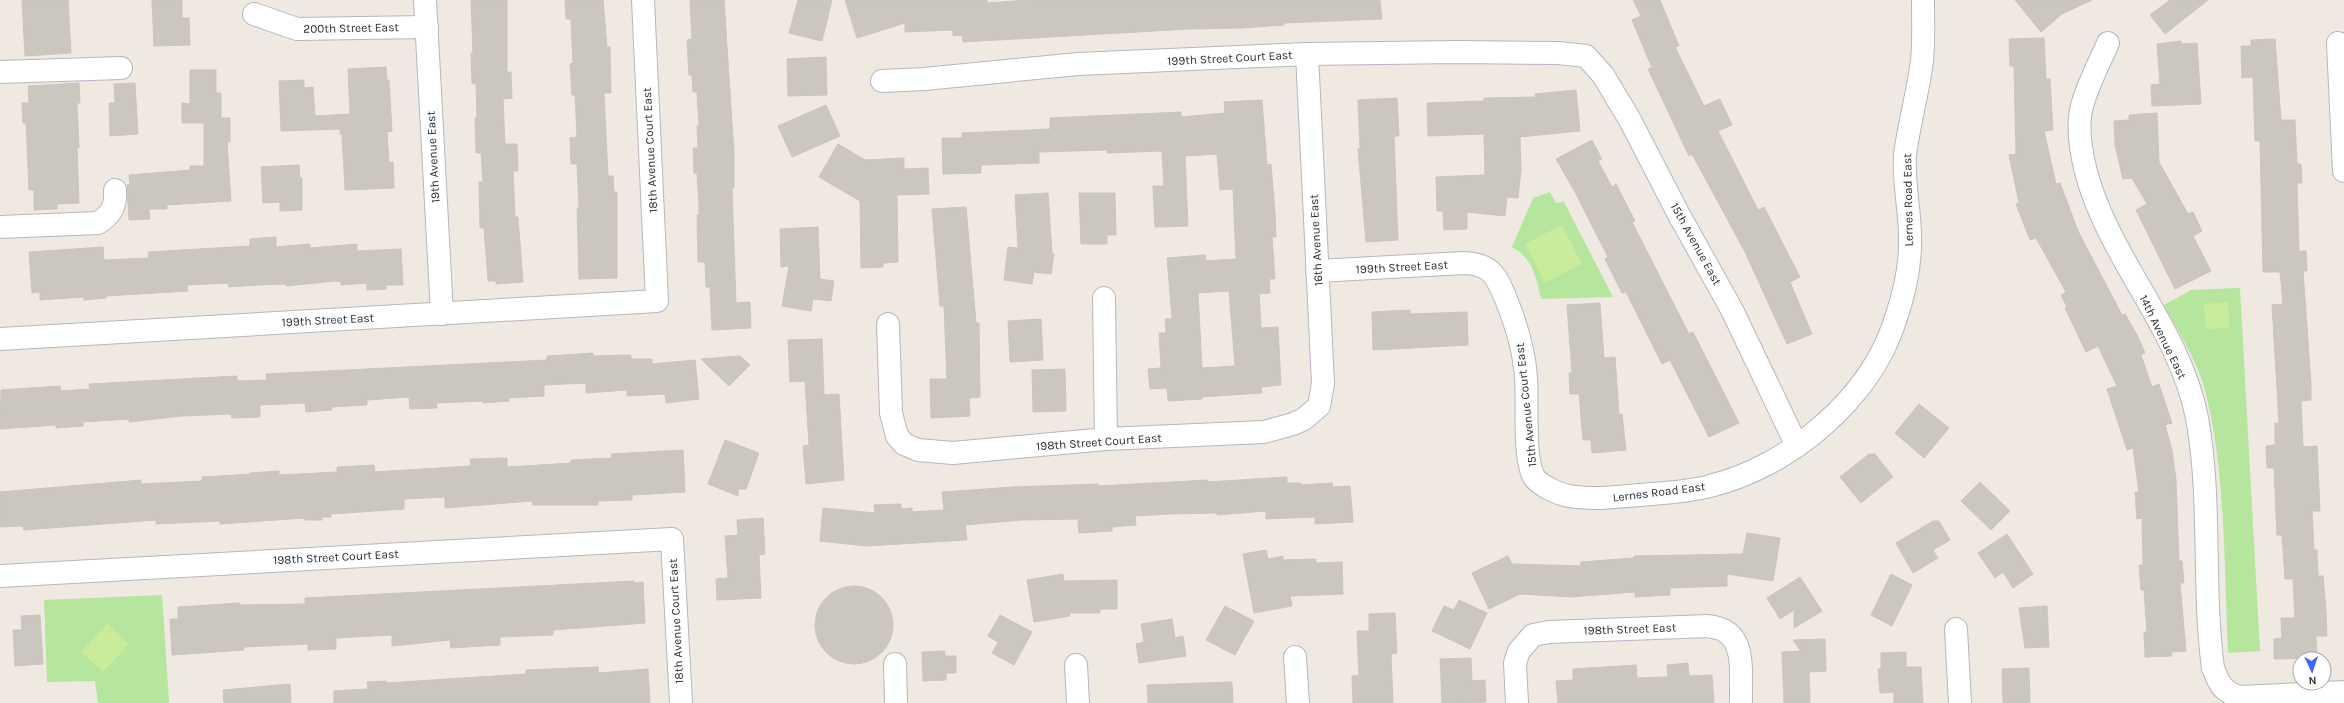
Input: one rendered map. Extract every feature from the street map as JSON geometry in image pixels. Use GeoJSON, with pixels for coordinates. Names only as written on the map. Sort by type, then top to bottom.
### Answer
{"type":"FeatureCollection","features":[{"type":"Feature","properties":{"kind":"street","name":"19th Avenue East"},"geometry":{"type":"LineString","coordinates":[[425,0],[442,314]]}},
{"type":"Feature","properties":{"kind":"street","name":"18th Avenue Court East"},"geometry":{"type":"LineString","coordinates":[[643,0],[657,301]]}},
{"type":"Feature","properties":{"kind":"street","name":"Lernes Road East"},"geometry":{"type":"LineString","coordinates":[[1535,478],[1548,488],[1568,496],[1609,498],[1665,493],[1710,486],[1786,455],[1825,424],[1849,399],[1882,353],[1895,321],[1907,268],[1910,238],[1905,157],[1922,59],[1923,0]]}},
{"type":"Feature","properties":{"kind":"street","name":"200th Street East"},"geometry":{"type":"LineString","coordinates":[[254,14],[297,29],[427,27]]}},
{"type":"Feature","properties":{"kind":"street","name":"14th Avenue East"},"geometry":{"type":"LineString","coordinates":[[2108,43],[2084,97],[2079,127],[2082,158],[2090,189],[2103,222],[2181,367],[2197,416],[2205,492],[2211,652],[2213,668],[2218,682],[2225,692],[2239,697],[2344,692]]}},
{"type":"Feature","properties":{"kind":"street"},"geometry":{"type":"LineString","coordinates":[[2338,43],[2344,172]]}},
{"type":"Feature","properties":{"kind":"street","name":"199th Street Court East"},"geometry":{"type":"LineString","coordinates":[[882,81],[924,79],[1078,64],[1307,54],[1466,52],[1578,55]]}},
{"type":"Feature","properties":{"kind":"street","name":"16th Avenue East"},"geometry":{"type":"LineString","coordinates":[[1304,419],[1319,406],[1322,396],[1318,271],[1307,54]]}},
{"type":"Feature","properties":{"kind":"street","name":"15th Avenue East"},"geometry":{"type":"LineString","coordinates":[[1578,55],[1586,56],[1603,75],[1630,120],[1678,214],[1732,310],[1797,446]]}},
{"type":"Feature","properties":{"kind":"street"},"geometry":{"type":"LineString","coordinates":[[0,72],[121,68]]}},
{"type":"Feature","properties":{"kind":"street"},"geometry":{"type":"LineString","coordinates":[[0,227],[98,223],[108,216],[116,204],[115,190]]}},
{"type":"Feature","properties":{"kind":"street","name":"199th Street East"},"geometry":{"type":"LineString","coordinates":[[1318,271],[1464,264],[1480,264],[1486,267]]}},
{"type":"Feature","properties":{"kind":"street","name":"15th Avenue Court East"},"geometry":{"type":"LineString","coordinates":[[1486,267],[1502,288],[1519,334],[1526,375],[1530,462],[1535,478]]}},
{"type":"Feature","properties":{"kind":"street"},"geometry":{"type":"LineString","coordinates":[[1104,298],[1106,439]]}},
{"type":"Feature","properties":{"kind":"street","name":"199th Street East"},"geometry":{"type":"LineString","coordinates":[[0,339],[657,301]]}},
{"type":"Feature","properties":{"kind":"street","name":"198th Street Court East"},"geometry":{"type":"LineString","coordinates":[[888,324],[891,413],[897,436],[904,444],[918,450],[953,453],[1106,439],[1264,432],[1293,424],[1304,419]]}},
{"type":"Feature","properties":{"kind":"street","name":"18th Avenue Court East"},"geometry":{"type":"LineString","coordinates":[[672,539],[681,703]]}},
{"type":"Feature","properties":{"kind":"street","name":"198th Street Court East"},"geometry":{"type":"LineString","coordinates":[[0,576],[672,539]]}},
{"type":"Feature","properties":{"kind":"street","name":"198th Street East"},"geometry":{"type":"LineString","coordinates":[[1517,703],[1515,663],[1519,651],[1533,635],[1549,632],[1708,626],[1723,630],[1735,639],[1739,647],[1741,703]]}},
{"type":"Feature","properties":{"kind":"street"},"geometry":{"type":"LineString","coordinates":[[1956,629],[1960,703]]}},
{"type":"Feature","properties":{"kind":"street"},"geometry":{"type":"LineString","coordinates":[[1295,656],[1298,703]]}},
{"type":"Feature","properties":{"kind":"street"},"geometry":{"type":"LineString","coordinates":[[895,664],[896,703]]}},
{"type":"Feature","properties":{"kind":"street"},"geometry":{"type":"LineString","coordinates":[[1076,665],[1078,703]]}},
{"type":"Feature","properties":{"kind":"green space"},"geometry":{"type":"Polygon","coordinates":[[[1550,192],[1556,203],[1564,202],[1613,297],[1541,299],[1538,284],[1529,263],[1519,251],[1512,247],[1533,198],[1550,192]]]}},
{"type":"Feature","properties":{"kind":"green space"},"geometry":{"type":"Polygon","coordinates":[[[1562,225],[1582,264],[1545,283],[1525,244],[1562,225]]]}},
{"type":"Feature","properties":{"kind":"green space"},"geometry":{"type":"Polygon","coordinates":[[[2240,288],[2260,651],[2228,653],[2223,520],[2217,453],[2212,421],[2202,379],[2187,346],[2164,305],[2191,290],[2240,288]]]}},
{"type":"Feature","properties":{"kind":"green space"},"geometry":{"type":"Polygon","coordinates":[[[2228,302],[2229,328],[2206,329],[2204,304],[2228,302]]]}},
{"type":"Feature","properties":{"kind":"green space"},"geometry":{"type":"Polygon","coordinates":[[[162,595],[169,703],[98,703],[95,681],[47,682],[44,600],[162,595]]]}},
{"type":"Feature","properties":{"kind":"green space"},"geometry":{"type":"Polygon","coordinates":[[[107,623],[129,644],[103,672],[81,652],[107,623]]]}},
{"type":"Feature","properties":{"kind":"building"},"geometry":{"type":"Polygon","coordinates":[[[22,0],[68,0],[71,53],[25,56],[22,0]]]}},
{"type":"Feature","properties":{"kind":"building"},"geometry":{"type":"Polygon","coordinates":[[[152,0],[182,0],[182,18],[189,18],[190,45],[154,46],[152,0]]]}},
{"type":"Feature","properties":{"kind":"building"},"geometry":{"type":"Polygon","coordinates":[[[471,0],[507,0],[507,72],[511,72],[512,98],[503,99],[505,144],[517,144],[518,171],[513,171],[515,217],[518,217],[523,282],[496,284],[496,281],[488,281],[484,228],[480,228],[479,182],[483,182],[481,153],[476,153],[476,83],[472,84],[471,53],[473,53],[471,0]]]}},
{"type":"Feature","properties":{"kind":"building"},"geometry":{"type":"Polygon","coordinates":[[[565,0],[603,0],[607,47],[610,47],[611,93],[604,93],[608,176],[613,176],[614,192],[617,192],[617,278],[579,279],[577,208],[579,208],[577,164],[571,164],[570,138],[577,137],[575,95],[572,95],[570,64],[573,63],[571,19],[566,19],[565,0]]]}},
{"type":"Feature","properties":{"kind":"building"},"geometry":{"type":"Polygon","coordinates":[[[690,0],[724,0],[734,153],[734,188],[732,188],[736,303],[750,302],[751,328],[712,330],[710,287],[706,287],[705,262],[698,262],[697,215],[699,215],[699,207],[697,173],[694,173],[693,148],[698,148],[697,126],[699,126],[697,92],[693,92],[692,75],[689,75],[687,40],[692,39],[690,0]]]}},
{"type":"Feature","properties":{"kind":"building"},"geometry":{"type":"Polygon","coordinates":[[[798,0],[832,0],[822,41],[789,33],[798,0]]]}},
{"type":"Feature","properties":{"kind":"building"},"geometry":{"type":"Polygon","coordinates":[[[845,0],[987,0],[987,3],[1028,0],[1380,0],[1382,19],[1284,23],[1284,25],[1242,28],[1190,29],[963,42],[962,35],[953,36],[953,30],[905,32],[905,23],[857,38],[845,0]]]}},
{"type":"Feature","properties":{"kind":"building"},"geometry":{"type":"Polygon","coordinates":[[[1633,0],[1660,0],[1679,46],[1675,47],[1704,106],[1720,99],[1732,125],[1718,131],[1758,210],[1764,207],[1800,277],[1790,282],[1812,334],[1787,344],[1745,252],[1692,154],[1689,156],[1648,69],[1652,68],[1632,20],[1641,16],[1633,0]]]}},
{"type":"Feature","properties":{"kind":"building"},"geometry":{"type":"Polygon","coordinates":[[[2015,0],[2092,0],[2062,14],[2041,32],[2015,0]]]}},
{"type":"Feature","properties":{"kind":"building"},"geometry":{"type":"Polygon","coordinates":[[[2170,0],[2208,0],[2165,34],[2150,15],[2170,0]]]}},
{"type":"Feature","properties":{"kind":"building"},"geometry":{"type":"Polygon","coordinates":[[[2044,38],[2046,79],[2050,79],[2053,130],[2044,131],[2056,184],[2060,183],[2078,231],[2122,315],[2125,314],[2137,335],[2145,353],[2141,355],[2152,387],[2159,384],[2172,423],[2165,425],[2172,450],[2176,480],[2179,561],[2182,561],[2184,583],[2180,583],[2186,651],[2171,652],[2172,656],[2145,657],[2144,632],[2147,632],[2144,590],[2141,590],[2139,565],[2143,565],[2142,518],[2137,519],[2135,492],[2139,492],[2133,448],[2127,450],[2107,389],[2117,386],[2098,346],[2086,352],[2065,308],[2067,307],[2061,295],[2066,292],[2036,238],[2030,240],[2016,204],[2019,203],[2009,155],[2016,154],[2014,66],[2010,66],[2009,39],[2044,38]]]}},
{"type":"Feature","properties":{"kind":"building"},"geometry":{"type":"Polygon","coordinates":[[[2275,39],[2281,120],[2295,120],[2297,164],[2301,164],[2302,183],[2297,183],[2299,251],[2306,251],[2307,271],[2303,271],[2311,384],[2311,400],[2301,401],[2303,447],[2317,446],[2320,511],[2312,511],[2314,550],[2317,550],[2318,576],[2323,576],[2327,636],[2316,636],[2317,651],[2292,651],[2292,659],[2274,659],[2274,639],[2282,638],[2281,618],[2295,618],[2293,579],[2285,579],[2282,535],[2277,535],[2274,468],[2267,468],[2266,446],[2275,445],[2275,423],[2279,423],[2272,305],[2283,304],[2280,272],[2263,272],[2260,141],[2255,141],[2253,77],[2242,78],[2241,46],[2251,46],[2251,40],[2275,39]]]}},
{"type":"Feature","properties":{"kind":"building"},"geometry":{"type":"Polygon","coordinates":[[[2181,41],[2181,44],[2197,43],[2201,104],[2152,106],[2151,85],[2160,84],[2157,44],[2181,41]]]}},
{"type":"Feature","properties":{"kind":"building"},"geometry":{"type":"Polygon","coordinates":[[[826,57],[827,95],[788,96],[787,59],[826,57]]]}},
{"type":"Feature","properties":{"kind":"building"},"geometry":{"type":"Polygon","coordinates":[[[386,67],[387,80],[389,80],[392,131],[387,132],[389,163],[393,162],[394,188],[345,190],[342,134],[340,134],[340,129],[281,131],[279,81],[304,80],[304,88],[313,87],[315,116],[350,114],[348,69],[386,67]]]}},
{"type":"Feature","properties":{"kind":"building"},"geometry":{"type":"Polygon","coordinates":[[[190,70],[216,70],[216,93],[221,93],[221,118],[230,118],[230,142],[227,142],[231,201],[167,205],[167,209],[149,209],[150,219],[129,220],[127,185],[130,185],[129,175],[190,170],[190,166],[204,166],[204,123],[182,123],[182,103],[190,104],[190,70]]]}},
{"type":"Feature","properties":{"kind":"building"},"geometry":{"type":"Polygon","coordinates":[[[79,83],[80,103],[77,103],[79,148],[77,148],[79,203],[57,204],[57,209],[34,210],[34,190],[29,190],[26,123],[23,123],[22,103],[29,103],[28,86],[79,83]]]}},
{"type":"Feature","properties":{"kind":"building"},"geometry":{"type":"Polygon","coordinates":[[[135,83],[138,134],[110,136],[109,103],[115,103],[114,84],[135,83]]]}},
{"type":"Feature","properties":{"kind":"building"},"geometry":{"type":"Polygon","coordinates":[[[1576,90],[1580,131],[1520,137],[1521,170],[1518,198],[1507,197],[1505,216],[1467,212],[1467,229],[1444,230],[1443,211],[1437,211],[1436,177],[1485,175],[1484,134],[1428,136],[1427,103],[1484,101],[1484,98],[1536,97],[1535,94],[1576,90]]]}},
{"type":"Feature","properties":{"kind":"building"},"geometry":{"type":"Polygon","coordinates":[[[1397,98],[1399,136],[1394,136],[1398,240],[1366,242],[1358,149],[1360,149],[1358,100],[1397,98]]]}},
{"type":"Feature","properties":{"kind":"building"},"geometry":{"type":"Polygon","coordinates":[[[1262,100],[1267,165],[1271,164],[1276,237],[1272,237],[1275,279],[1269,279],[1270,293],[1259,294],[1261,328],[1278,327],[1281,385],[1261,387],[1262,393],[1168,401],[1167,388],[1150,389],[1148,369],[1161,368],[1159,333],[1166,333],[1165,319],[1172,319],[1167,258],[1205,255],[1206,261],[1236,259],[1233,189],[1220,190],[1217,154],[1185,156],[1188,226],[1155,227],[1153,186],[1164,186],[1162,151],[1107,153],[1107,150],[1039,152],[1039,163],[981,165],[981,173],[943,174],[942,138],[962,138],[962,133],[1050,129],[1050,118],[1181,112],[1181,117],[1225,113],[1224,102],[1262,100]],[[1229,291],[1198,293],[1202,368],[1235,366],[1229,291]]]}},
{"type":"Feature","properties":{"kind":"building"},"geometry":{"type":"Polygon","coordinates":[[[826,105],[840,136],[792,157],[778,126],[826,105]]]}},
{"type":"Feature","properties":{"kind":"building"},"geometry":{"type":"Polygon","coordinates":[[[2157,113],[2159,162],[2188,214],[2193,212],[2202,231],[2193,236],[2211,271],[2175,289],[2136,210],[2147,204],[2132,178],[2123,179],[2115,145],[2114,121],[2129,120],[2129,115],[2157,113]]]}},
{"type":"Feature","properties":{"kind":"building"},"geometry":{"type":"Polygon","coordinates":[[[1592,140],[1602,159],[1598,161],[1612,187],[1616,184],[1635,221],[1632,222],[1689,334],[1693,332],[1739,423],[1709,437],[1670,360],[1662,364],[1626,292],[1622,293],[1605,259],[1608,257],[1575,192],[1556,159],[1592,140]]]}},
{"type":"Feature","properties":{"kind":"building"},"geometry":{"type":"Polygon","coordinates":[[[838,144],[865,160],[904,158],[904,169],[928,168],[929,194],[897,195],[898,262],[883,263],[883,267],[861,268],[860,201],[819,177],[838,144]]]}},
{"type":"Feature","properties":{"kind":"building"},"geometry":{"type":"Polygon","coordinates":[[[299,165],[300,178],[302,178],[302,210],[280,211],[280,202],[263,203],[261,167],[299,165]]]}},
{"type":"Feature","properties":{"kind":"building"},"geometry":{"type":"Polygon","coordinates":[[[1048,193],[1052,253],[1054,254],[1051,274],[1034,272],[1032,284],[1004,280],[1008,247],[1018,248],[1015,195],[1048,193]]]}},
{"type":"Feature","properties":{"kind":"building"},"geometry":{"type":"Polygon","coordinates":[[[1079,193],[1115,193],[1116,235],[1107,235],[1107,244],[1081,244],[1079,193]]]}},
{"type":"Feature","properties":{"kind":"building"},"geometry":{"type":"Polygon","coordinates":[[[966,207],[976,323],[979,323],[980,397],[969,398],[970,416],[931,418],[930,379],[947,379],[944,306],[940,306],[932,209],[966,207]]]}},
{"type":"Feature","properties":{"kind":"building"},"geometry":{"type":"Polygon","coordinates":[[[818,227],[820,279],[834,281],[831,301],[813,299],[811,311],[782,306],[789,266],[781,267],[780,229],[818,227]]]}},
{"type":"Feature","properties":{"kind":"building"},"geometry":{"type":"Polygon","coordinates":[[[276,237],[276,247],[310,244],[310,248],[357,244],[357,251],[401,249],[403,285],[386,285],[386,289],[367,290],[367,283],[341,285],[341,282],[336,281],[286,286],[286,284],[229,287],[228,283],[187,285],[188,291],[106,296],[106,298],[84,300],[84,297],[40,300],[40,292],[32,293],[29,252],[103,247],[104,260],[149,258],[148,252],[250,246],[250,239],[276,237]]]}},
{"type":"Feature","properties":{"kind":"building"},"geometry":{"type":"Polygon","coordinates":[[[1600,303],[1604,358],[1615,357],[1619,415],[1622,414],[1626,450],[1592,453],[1591,440],[1583,440],[1579,394],[1570,394],[1569,373],[1572,373],[1567,305],[1600,303]]]}},
{"type":"Feature","properties":{"kind":"building"},"geometry":{"type":"Polygon","coordinates":[[[1410,310],[1410,314],[1467,312],[1468,345],[1373,350],[1372,312],[1410,310]]]}},
{"type":"Feature","properties":{"kind":"building"},"geometry":{"type":"Polygon","coordinates":[[[1041,319],[1043,360],[1010,362],[1008,321],[1041,319]]]}},
{"type":"Feature","properties":{"kind":"building"},"geometry":{"type":"Polygon","coordinates":[[[822,339],[824,395],[839,394],[844,480],[806,484],[803,446],[809,445],[805,381],[790,382],[788,340],[822,339]]]}},
{"type":"Feature","properties":{"kind":"building"},"geometry":{"type":"Polygon","coordinates":[[[593,353],[593,356],[631,355],[631,359],[652,359],[652,364],[695,360],[699,399],[666,403],[665,394],[627,396],[627,390],[586,393],[586,383],[544,385],[544,396],[509,398],[509,401],[483,403],[483,401],[436,403],[437,408],[410,409],[409,397],[367,400],[367,405],[332,407],[332,410],[306,412],[305,403],[260,405],[260,417],[232,418],[231,414],[182,416],[129,422],[129,419],[83,422],[83,426],[56,428],[56,425],[0,429],[1,390],[60,386],[61,391],[90,389],[89,384],[237,376],[237,381],[267,380],[266,374],[547,360],[547,356],[593,353]]]}},
{"type":"Feature","properties":{"kind":"building"},"geometry":{"type":"Polygon","coordinates":[[[740,356],[750,365],[729,386],[701,359],[740,356]]]}},
{"type":"Feature","properties":{"kind":"building"},"geometry":{"type":"Polygon","coordinates":[[[1065,369],[1066,411],[1033,412],[1032,370],[1065,369]]]}},
{"type":"Feature","properties":{"kind":"building"},"geometry":{"type":"Polygon","coordinates":[[[1919,404],[1949,428],[1924,458],[1895,433],[1919,404]]]}},
{"type":"Feature","properties":{"kind":"building"},"geometry":{"type":"Polygon","coordinates":[[[725,440],[759,453],[746,489],[738,489],[738,496],[708,484],[725,440]]]}},
{"type":"Feature","properties":{"kind":"building"},"geometry":{"type":"Polygon","coordinates":[[[683,450],[685,492],[632,495],[632,500],[598,501],[598,505],[533,505],[532,501],[445,508],[445,497],[404,499],[404,509],[331,514],[331,517],[322,517],[322,520],[305,520],[305,518],[220,524],[220,521],[156,524],[156,520],[24,530],[23,526],[0,527],[0,492],[141,480],[141,484],[202,481],[202,477],[279,471],[279,475],[337,472],[337,467],[374,465],[375,472],[471,466],[470,459],[507,458],[507,467],[571,463],[571,460],[612,458],[611,454],[683,450]]]}},
{"type":"Feature","properties":{"kind":"building"},"geometry":{"type":"Polygon","coordinates":[[[1869,454],[1875,454],[1893,477],[1861,503],[1840,477],[1869,454]]]}},
{"type":"Feature","properties":{"kind":"building"},"geometry":{"type":"Polygon","coordinates":[[[1287,477],[1287,483],[1301,483],[1301,485],[1332,483],[1333,487],[1350,486],[1353,522],[1315,524],[1315,517],[1266,519],[1266,511],[1217,515],[1217,513],[1168,514],[1135,516],[1136,525],[1112,527],[1112,531],[1079,533],[1078,519],[1022,520],[965,525],[967,540],[866,546],[820,541],[823,508],[875,513],[874,505],[901,504],[901,509],[912,508],[912,512],[944,510],[942,492],[1013,487],[1098,484],[1098,486],[1208,480],[1208,482],[1287,477]]]}},
{"type":"Feature","properties":{"kind":"building"},"geometry":{"type":"Polygon","coordinates":[[[1980,482],[2010,511],[1991,530],[1961,501],[1980,482]]]}},
{"type":"Feature","properties":{"kind":"building"},"geometry":{"type":"Polygon","coordinates":[[[763,518],[765,554],[759,555],[761,598],[717,600],[716,579],[728,578],[725,536],[738,535],[737,520],[763,518]]]}},
{"type":"Feature","properties":{"kind":"building"},"geometry":{"type":"Polygon","coordinates":[[[1933,521],[1939,521],[1950,540],[1933,550],[1938,558],[1913,573],[1896,543],[1933,521]]]}},
{"type":"Feature","properties":{"kind":"building"},"geometry":{"type":"Polygon","coordinates":[[[1747,533],[1780,538],[1773,581],[1727,574],[1727,586],[1670,588],[1670,595],[1635,597],[1635,592],[1570,597],[1520,594],[1489,609],[1472,573],[1508,556],[1512,564],[1581,566],[1581,562],[1634,558],[1634,556],[1743,554],[1747,533]]]}},
{"type":"Feature","properties":{"kind":"building"},"geometry":{"type":"Polygon","coordinates":[[[2007,534],[2033,574],[2013,588],[2003,572],[1995,578],[1978,553],[2007,534]]]}},
{"type":"Feature","properties":{"kind":"building"},"geometry":{"type":"Polygon","coordinates":[[[1266,550],[1268,559],[1283,556],[1283,560],[1316,559],[1316,563],[1342,562],[1343,594],[1290,596],[1292,606],[1254,613],[1243,554],[1266,550]]]}},
{"type":"Feature","properties":{"kind":"building"},"geometry":{"type":"Polygon","coordinates":[[[1063,574],[1064,581],[1117,580],[1117,609],[1100,609],[1100,613],[1069,613],[1070,616],[1034,622],[1027,580],[1063,574]]]}},
{"type":"Feature","properties":{"kind":"building"},"geometry":{"type":"Polygon","coordinates":[[[1891,574],[1912,585],[1892,626],[1871,615],[1891,574]]]}},
{"type":"Feature","properties":{"kind":"building"},"geometry":{"type":"Polygon","coordinates":[[[1800,577],[1822,611],[1794,628],[1794,610],[1780,619],[1767,598],[1800,577]]]}},
{"type":"Feature","properties":{"kind":"building"},"geometry":{"type":"Polygon","coordinates":[[[634,581],[634,583],[643,582],[645,623],[553,630],[553,635],[500,637],[500,645],[451,648],[450,640],[392,646],[392,635],[336,638],[336,649],[308,650],[308,644],[244,647],[244,650],[172,655],[170,619],[178,619],[178,607],[240,603],[240,605],[305,604],[305,598],[634,581]]]}},
{"type":"Feature","properties":{"kind":"building"},"geometry":{"type":"Polygon","coordinates":[[[854,586],[869,589],[881,598],[890,610],[893,625],[890,640],[881,652],[869,661],[854,664],[839,661],[827,652],[818,640],[815,625],[818,610],[827,598],[839,589],[854,586]]]}},
{"type":"Feature","properties":{"kind":"building"},"geometry":{"type":"Polygon","coordinates":[[[1459,600],[1487,613],[1470,649],[1432,631],[1444,606],[1454,610],[1459,600]]]}},
{"type":"Feature","properties":{"kind":"building"},"geometry":{"type":"Polygon","coordinates":[[[1225,606],[1254,621],[1235,655],[1206,640],[1225,606]]]}},
{"type":"Feature","properties":{"kind":"building"},"geometry":{"type":"Polygon","coordinates":[[[2047,606],[2049,647],[2025,648],[2019,608],[2047,606]]]}},
{"type":"Feature","properties":{"kind":"building"},"geometry":{"type":"Polygon","coordinates":[[[1395,613],[1397,653],[1391,654],[1393,703],[1353,703],[1352,676],[1359,675],[1357,631],[1369,631],[1369,614],[1395,613]]]}},
{"type":"Feature","properties":{"kind":"building"},"geometry":{"type":"Polygon","coordinates":[[[40,615],[43,664],[15,666],[13,630],[22,630],[21,616],[40,615]]]}},
{"type":"Feature","properties":{"kind":"building"},"geometry":{"type":"Polygon","coordinates":[[[1000,615],[1032,632],[1014,665],[992,653],[998,642],[988,636],[1000,615]]]}},
{"type":"Feature","properties":{"kind":"building"},"geometry":{"type":"Polygon","coordinates":[[[1172,619],[1175,638],[1183,636],[1186,656],[1139,663],[1136,644],[1144,642],[1141,624],[1172,619]]]}},
{"type":"Feature","properties":{"kind":"building"},"geometry":{"type":"Polygon","coordinates":[[[1825,639],[1826,671],[1809,672],[1810,703],[1784,703],[1782,652],[1801,651],[1793,640],[1825,639]]]}},
{"type":"Feature","properties":{"kind":"building"},"geometry":{"type":"Polygon","coordinates":[[[945,651],[945,656],[956,656],[956,673],[946,673],[946,680],[923,681],[922,652],[945,651]]]}},
{"type":"Feature","properties":{"kind":"building"},"geometry":{"type":"Polygon","coordinates":[[[1906,652],[1906,667],[1921,667],[1923,703],[1894,703],[1894,692],[1880,693],[1878,669],[1881,669],[1881,653],[1906,652]]]}},
{"type":"Feature","properties":{"kind":"building"},"geometry":{"type":"Polygon","coordinates":[[[1471,658],[1472,681],[1485,680],[1486,702],[1442,703],[1440,659],[1471,658]]]}},
{"type":"Feature","properties":{"kind":"building"},"geometry":{"type":"Polygon","coordinates":[[[1688,663],[1689,676],[1712,675],[1714,703],[1558,703],[1556,681],[1573,680],[1573,669],[1636,665],[1637,678],[1668,677],[1667,665],[1688,663]]]}},
{"type":"Feature","properties":{"kind":"building"},"geometry":{"type":"Polygon","coordinates":[[[598,667],[598,673],[648,669],[650,703],[334,703],[334,691],[368,689],[367,682],[386,681],[386,683],[526,674],[526,670],[598,667]]]}},
{"type":"Feature","properties":{"kind":"building"},"geometry":{"type":"Polygon","coordinates":[[[2029,668],[2030,703],[2003,703],[2002,669],[2029,668]]]}},
{"type":"Feature","properties":{"kind":"building"},"geometry":{"type":"Polygon","coordinates":[[[1232,682],[1233,703],[1148,703],[1147,685],[1232,682]]]}},
{"type":"Feature","properties":{"kind":"building"},"geometry":{"type":"Polygon","coordinates":[[[290,684],[291,703],[224,703],[223,690],[290,684]]]}}]}
